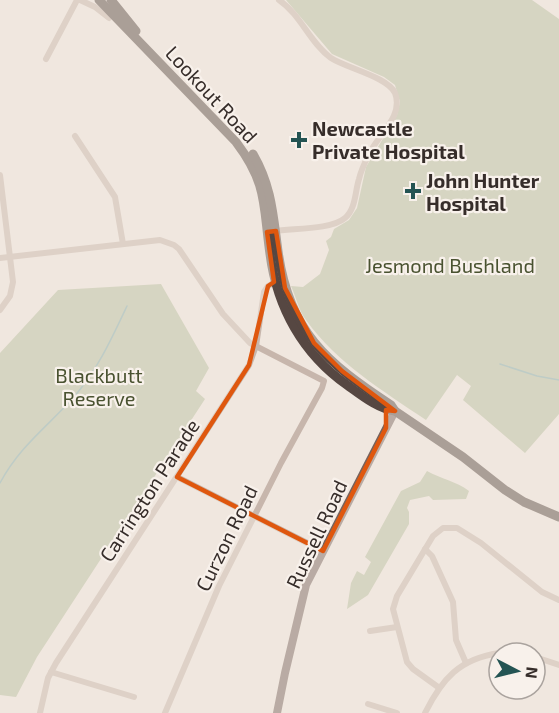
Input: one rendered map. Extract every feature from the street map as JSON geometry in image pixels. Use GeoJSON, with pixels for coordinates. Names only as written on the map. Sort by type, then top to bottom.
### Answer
{"type":"FeatureCollection","features":[{"type":"Feature","properties":{"kind":"highway","name":"Lookout Road"},"geometry":{"type":"LineString","coordinates":[[99,0],[247,156],[261,186],[285,288],[300,323],[334,364],[391,405],[395,411]]}},
{"type":"Feature","properties":{"kind":"highway","name":"Lookout Road"},"geometry":{"type":"LineString","coordinates":[[111,0],[143,39],[241,138],[251,152],[267,184],[273,204],[274,282],[283,308],[305,345],[316,359],[339,379],[387,410],[395,411]]}},
{"type":"Feature","properties":{"kind":"highway"},"geometry":{"type":"LineString","coordinates":[[395,411],[454,450],[505,490],[559,517]]}},
{"type":"Feature","properties":{"kind":"main road"},"geometry":{"type":"LineString","coordinates":[[382,407],[387,428]]}},
{"type":"Feature","properties":{"kind":"main road","name":"Russell Road"},"geometry":{"type":"LineString","coordinates":[[277,713],[306,585],[395,411]]}},
{"type":"Feature","properties":{"kind":"street"},"geometry":{"type":"LineString","coordinates":[[46,59],[79,0],[95,7],[109,18]]}},
{"type":"Feature","properties":{"kind":"street"},"geometry":{"type":"LineString","coordinates":[[272,232],[331,225],[344,219],[352,208],[360,176],[369,154],[391,120],[397,106],[394,91],[384,81],[330,57],[298,16],[279,0]]}},
{"type":"Feature","properties":{"kind":"street"},"geometry":{"type":"LineString","coordinates":[[75,136],[116,197],[123,244]]}},
{"type":"Feature","properties":{"kind":"street"},"geometry":{"type":"LineString","coordinates":[[0,176],[13,282],[10,296],[0,310]]}},
{"type":"Feature","properties":{"kind":"street"},"geometry":{"type":"LineString","coordinates":[[0,258],[160,240],[174,244],[223,314],[244,337],[256,346]]}},
{"type":"Feature","properties":{"kind":"street","name":"Carrington Parade"},"geometry":{"type":"LineString","coordinates":[[40,713],[51,672],[249,365],[256,346],[264,292],[274,282]]}},
{"type":"Feature","properties":{"kind":"street","name":"Curzon Road"},"geometry":{"type":"LineString","coordinates":[[165,713],[219,586],[324,381],[256,346]]}},
{"type":"Feature","properties":{"kind":"street"},"geometry":{"type":"LineString","coordinates":[[177,477],[322,551]]}},
{"type":"Feature","properties":{"kind":"street"},"geometry":{"type":"LineString","coordinates":[[438,687],[410,666],[393,609],[395,600],[439,530],[447,527],[457,528],[481,543],[542,592],[559,600]]}},
{"type":"Feature","properties":{"kind":"street"},"geometry":{"type":"LineString","coordinates":[[425,549],[432,556],[453,602],[456,614],[456,640],[466,663]]}},
{"type":"Feature","properties":{"kind":"street"},"geometry":{"type":"LineString","coordinates":[[370,631],[397,627]]}},
{"type":"Feature","properties":{"kind":"street"},"geometry":{"type":"LineString","coordinates":[[425,713],[438,687],[447,676],[466,663],[487,656]]}},
{"type":"Feature","properties":{"kind":"street"},"geometry":{"type":"LineString","coordinates":[[51,672],[134,697]]}},
{"type":"Feature","properties":{"kind":"street"},"geometry":{"type":"LineString","coordinates":[[368,704],[397,713]]}},
{"type":"Feature","properties":{"kind":"highlighted area"},"geometry":{"type":"Polygon","coordinates":[[[276,231],[285,288],[314,343],[342,371],[395,411],[386,410],[386,428],[323,551],[177,477],[249,365],[268,286],[274,282],[267,232],[276,231]]]}},
{"type":"Feature","properties":{"kind":"green space","name":"Jesmond Bushland"},"geometry":{"type":"Polygon","coordinates":[[[286,0],[532,0],[559,19],[559,414],[525,453],[463,400],[471,386],[457,375],[426,420],[346,363],[318,335],[301,312],[291,286],[303,287],[320,274],[329,250],[326,241],[331,237],[334,229],[349,220],[357,208],[366,167],[397,115],[400,102],[395,85],[384,77],[332,54],[286,0]]]}},
{"type":"Feature","properties":{"kind":"green space","name":"Blackbutt Reserve"},"geometry":{"type":"Polygon","coordinates":[[[161,284],[209,368],[196,391],[205,399],[37,657],[16,697],[0,695],[0,353],[58,290],[161,284]]]}},
{"type":"Feature","properties":{"kind":"green space"},"geometry":{"type":"Polygon","coordinates":[[[427,471],[469,491],[466,499],[433,500],[429,496],[410,500],[407,508],[409,524],[368,595],[347,609],[351,583],[357,571],[364,575],[371,562],[365,557],[401,491],[420,482],[427,471]]]}},
{"type":"Feature","properties":{"kind":"waterway"},"geometry":{"type":"LineString","coordinates":[[0,483],[16,458],[73,398],[89,377],[127,306]]}},
{"type":"Feature","properties":{"kind":"waterway"},"geometry":{"type":"LineString","coordinates":[[500,364],[537,376],[559,380]]}},
{"type":"Feature","properties":{"kind":"place","name":"Newcastle Private Hospital"},"geometry":{"type":"Point","coordinates":[299,140]}},
{"type":"Feature","properties":{"kind":"place","name":"John Hunter Hospital"},"geometry":{"type":"Point","coordinates":[413,191]}}]}
